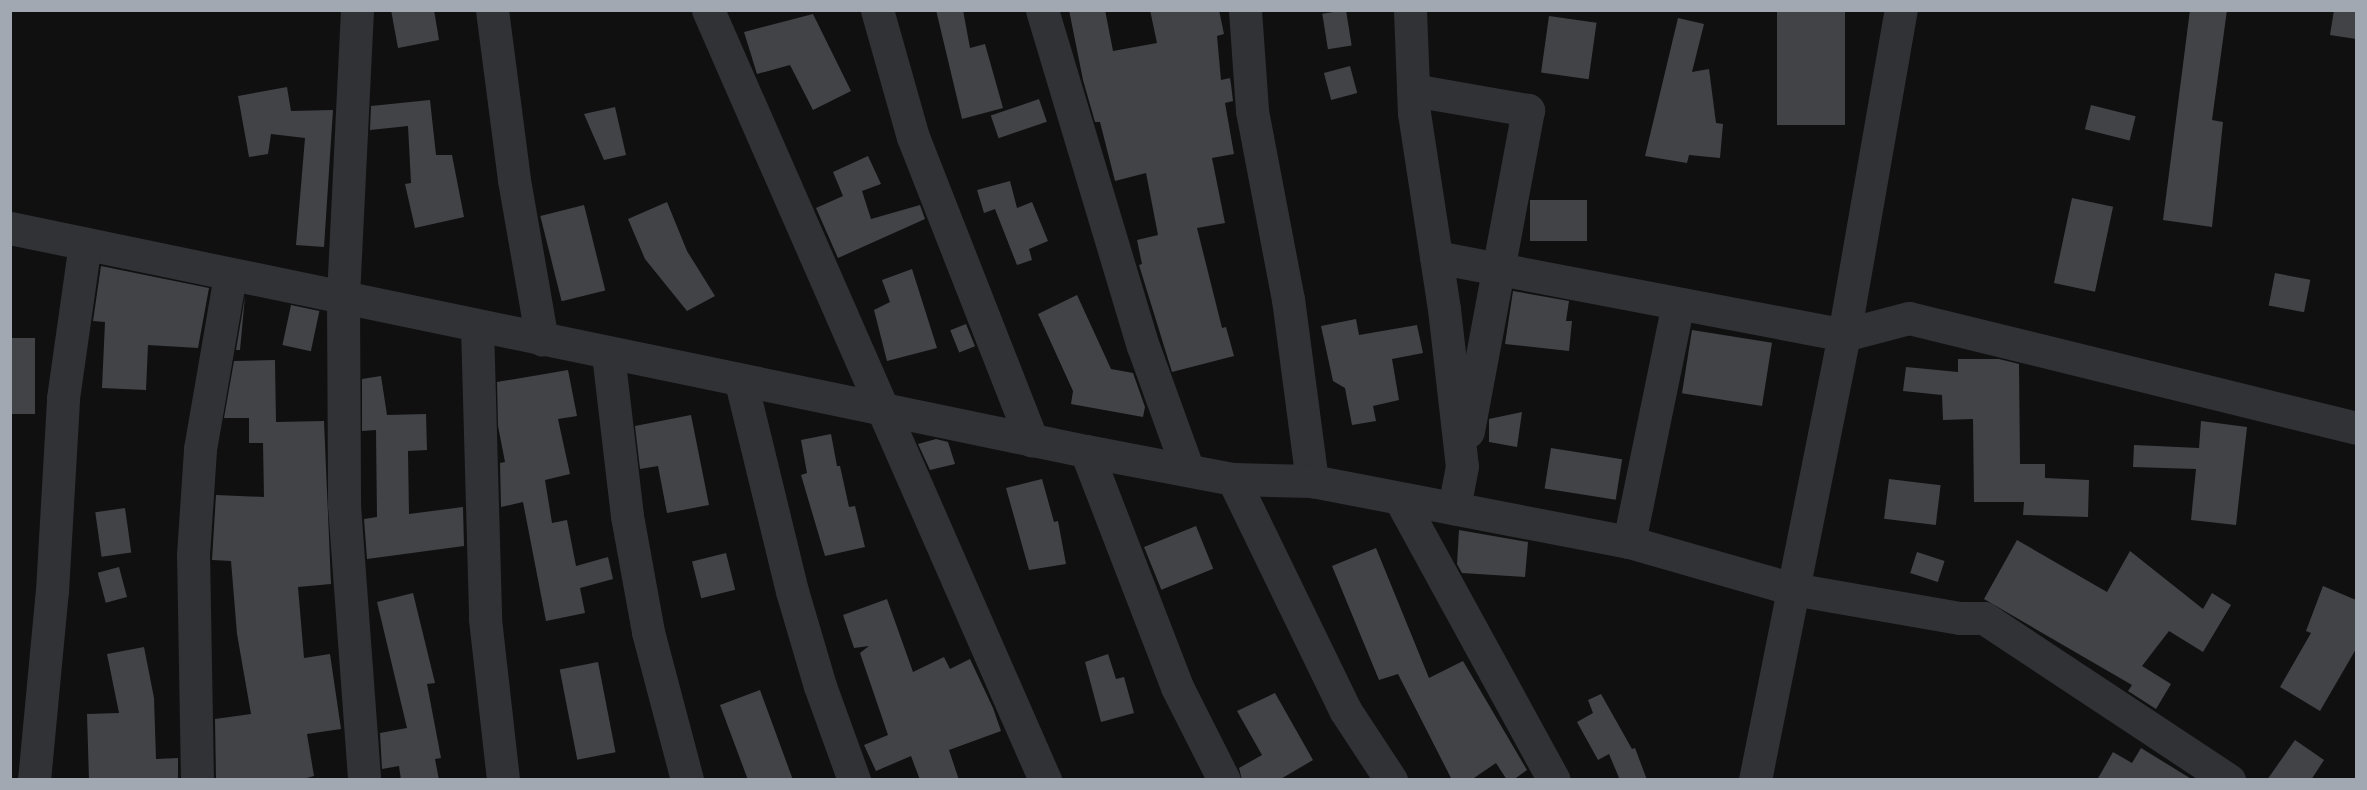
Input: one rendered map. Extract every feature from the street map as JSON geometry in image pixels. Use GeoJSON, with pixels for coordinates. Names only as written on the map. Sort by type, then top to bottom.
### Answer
{"type":"FeatureCollection","features":[{"type":"Feature","properties":{"kind":"street"},"geometry":{"type":"LineString","coordinates":[[357,10],[343,298],[344,505],[351,637],[364,777]]}},
{"type":"Feature","properties":{"kind":"street"},"geometry":{"type":"LineString","coordinates":[[492,10],[514,180],[542,340]]}},
{"type":"Feature","properties":{"kind":"street"},"geometry":{"type":"LineString","coordinates":[[708,10],[1045,780]]}},
{"type":"Feature","properties":{"kind":"street"},"geometry":{"type":"LineString","coordinates":[[877,10],[913,137],[1032,440]]}},
{"type":"Feature","properties":{"kind":"street"},"geometry":{"type":"LineString","coordinates":[[1042,10],[1136,323],[1188,470]]}},
{"type":"Feature","properties":{"kind":"street"},"geometry":{"type":"LineString","coordinates":[[1245,10],[1252,111],[1288,299],[1312,481]]}},
{"type":"Feature","properties":{"kind":"street"},"geometry":{"type":"LineString","coordinates":[[1410,10],[1413,90],[1462,466]]}},
{"type":"Feature","properties":{"kind":"street"},"geometry":{"type":"LineString","coordinates":[[1755,780],[1844,335],[1901,10]]}},
{"type":"Feature","properties":{"kind":"street"},"geometry":{"type":"LineString","coordinates":[[1413,90],[1527,110],[1454,508]]}},
{"type":"Feature","properties":{"kind":"street"},"geometry":{"type":"LineString","coordinates":[[10,228],[741,382],[1086,451],[1233,479],[1312,481],[1629,542],[1793,589],[1960,618],[1984,618],[2229,780]]}},
{"type":"Feature","properties":{"kind":"street"},"geometry":{"type":"LineString","coordinates":[[34,780],[52,591],[63,398],[85,244]]}},
{"type":"Feature","properties":{"kind":"street"},"geometry":{"type":"LineString","coordinates":[[1436,257],[1844,335],[1909,318],[2356,428]]}},
{"type":"Feature","properties":{"kind":"street"},"geometry":{"type":"LineString","coordinates":[[197,780],[194,589],[197,496],[215,347],[230,274]]}},
{"type":"Feature","properties":{"kind":"street"},"geometry":{"type":"LineString","coordinates":[[1629,542],[1678,304]]}},
{"type":"Feature","properties":{"kind":"street"},"geometry":{"type":"LineString","coordinates":[[477,326],[485,619],[502,780]]}},
{"type":"Feature","properties":{"kind":"street"},"geometry":{"type":"LineString","coordinates":[[608,354],[627,516],[648,632],[687,780]]}},
{"type":"Feature","properties":{"kind":"street"},"geometry":{"type":"LineString","coordinates":[[741,382],[792,591],[820,686],[854,780]]}},
{"type":"Feature","properties":{"kind":"street"},"geometry":{"type":"LineString","coordinates":[[1086,451],[1177,687],[1224,780]]}},
{"type":"Feature","properties":{"kind":"street"},"geometry":{"type":"LineString","coordinates":[[1233,479],[1346,710],[1390,780]]}},
{"type":"Feature","properties":{"kind":"street"},"geometry":{"type":"LineString","coordinates":[[1400,499],[1554,780]]}},
{"type":"Feature","properties":{"kind":"building"},"geometry":{"type":"Polygon","coordinates":[[[391,10],[434,10],[439,40],[398,48],[391,10]]]}},
{"type":"Feature","properties":{"kind":"building"},"geometry":{"type":"Polygon","coordinates":[[[936,10],[963,10],[970,48],[985,44],[1003,108],[962,119],[936,10]]]}},
{"type":"Feature","properties":{"kind":"building"},"geometry":{"type":"Polygon","coordinates":[[[1069,10],[1105,10],[1113,51],[1157,43],[1150,10],[1219,10],[1224,34],[1217,36],[1221,80],[1230,78],[1233,101],[1225,103],[1234,154],[1212,158],[1225,223],[1197,228],[1222,328],[1226,327],[1234,356],[1172,372],[1139,265],[1142,264],[1137,240],[1158,235],[1146,173],[1115,181],[1100,122],[1095,122],[1083,80],[1069,10]]]}},
{"type":"Feature","properties":{"kind":"building"},"geometry":{"type":"Polygon","coordinates":[[[1346,10],[1352,46],[1328,49],[1322,14],[1346,10]]]}},
{"type":"Feature","properties":{"kind":"building"},"geometry":{"type":"Polygon","coordinates":[[[1777,10],[1845,10],[1845,125],[1777,125],[1777,10]]]}},
{"type":"Feature","properties":{"kind":"building"},"geometry":{"type":"Polygon","coordinates":[[[2190,10],[2227,10],[2212,120],[2223,122],[2212,227],[2163,220],[2190,10]]]}},
{"type":"Feature","properties":{"kind":"building"},"geometry":{"type":"Polygon","coordinates":[[[2334,10],[2356,10],[2356,39],[2330,35],[2334,10]]]}},
{"type":"Feature","properties":{"kind":"building"},"geometry":{"type":"Polygon","coordinates":[[[813,14],[851,91],[813,110],[790,65],[757,74],[744,32],[813,14]]]}},
{"type":"Feature","properties":{"kind":"building"},"geometry":{"type":"Polygon","coordinates":[[[1549,16],[1597,23],[1589,79],[1541,72],[1549,16]]]}},
{"type":"Feature","properties":{"kind":"building"},"geometry":{"type":"Polygon","coordinates":[[[1678,18],[1704,24],[1692,72],[1709,69],[1716,123],[1723,124],[1720,158],[1689,155],[1687,163],[1645,156],[1678,18]]]}},
{"type":"Feature","properties":{"kind":"building"},"geometry":{"type":"Polygon","coordinates":[[[1350,66],[1357,93],[1331,100],[1324,73],[1350,66]]]}},
{"type":"Feature","properties":{"kind":"building"},"geometry":{"type":"Polygon","coordinates":[[[287,87],[291,111],[333,110],[324,247],[296,245],[305,138],[271,134],[268,154],[249,157],[238,96],[287,87]]]}},
{"type":"Feature","properties":{"kind":"building"},"geometry":{"type":"Polygon","coordinates":[[[1039,99],[1047,122],[999,138],[991,116],[1039,99]]]}},
{"type":"Feature","properties":{"kind":"building"},"geometry":{"type":"Polygon","coordinates":[[[430,100],[436,155],[452,155],[464,217],[415,228],[405,184],[411,183],[408,126],[370,130],[371,106],[430,100]]]}},
{"type":"Feature","properties":{"kind":"building"},"geometry":{"type":"Polygon","coordinates":[[[2091,105],[2136,116],[2130,140],[2085,129],[2091,105]]]}},
{"type":"Feature","properties":{"kind":"building"},"geometry":{"type":"Polygon","coordinates":[[[615,107],[626,155],[604,160],[584,114],[615,107]]]}},
{"type":"Feature","properties":{"kind":"building"},"geometry":{"type":"Polygon","coordinates":[[[868,156],[881,184],[862,191],[871,219],[920,205],[925,219],[838,258],[816,208],[843,196],[833,172],[868,156]]]}},
{"type":"Feature","properties":{"kind":"building"},"geometry":{"type":"Polygon","coordinates":[[[1010,181],[1017,208],[1032,202],[1048,241],[1029,249],[1032,260],[1017,265],[995,209],[984,213],[977,190],[1010,181]]]}},
{"type":"Feature","properties":{"kind":"building"},"geometry":{"type":"Polygon","coordinates":[[[2072,198],[2113,207],[2095,292],[2054,283],[2072,198]]]}},
{"type":"Feature","properties":{"kind":"building"},"geometry":{"type":"Polygon","coordinates":[[[1530,200],[1587,200],[1587,241],[1530,241],[1530,200]]]}},
{"type":"Feature","properties":{"kind":"building"},"geometry":{"type":"Polygon","coordinates":[[[667,202],[687,251],[715,296],[687,311],[645,259],[628,219],[667,202]]]}},
{"type":"Feature","properties":{"kind":"building"},"geometry":{"type":"Polygon","coordinates":[[[584,205],[605,290],[562,301],[540,216],[584,205]]]}},
{"type":"Feature","properties":{"kind":"building"},"geometry":{"type":"Polygon","coordinates":[[[101,266],[209,288],[198,348],[148,345],[146,390],[102,388],[105,322],[93,321],[101,266]]]}},
{"type":"Feature","properties":{"kind":"building"},"geometry":{"type":"Polygon","coordinates":[[[912,269],[937,348],[887,361],[874,310],[890,302],[882,280],[912,269]]]}},
{"type":"Feature","properties":{"kind":"building"},"geometry":{"type":"Polygon","coordinates":[[[2275,273],[2310,280],[2304,312],[2269,305],[2275,273]]]}},
{"type":"Feature","properties":{"kind":"building"},"geometry":{"type":"Polygon","coordinates":[[[1513,291],[1569,301],[1566,321],[1572,321],[1569,351],[1505,344],[1513,291]]]}},
{"type":"Feature","properties":{"kind":"building"},"geometry":{"type":"Polygon","coordinates":[[[1077,295],[1111,369],[1133,373],[1145,407],[1143,417],[1071,404],[1073,391],[1038,314],[1077,295]]]}},
{"type":"Feature","properties":{"kind":"building"},"geometry":{"type":"Polygon","coordinates":[[[245,296],[240,350],[236,350],[245,296]]]}},
{"type":"Feature","properties":{"kind":"building"},"geometry":{"type":"Polygon","coordinates":[[[291,305],[319,311],[311,351],[282,345],[291,305]]]}},
{"type":"Feature","properties":{"kind":"building"},"geometry":{"type":"Polygon","coordinates":[[[1356,319],[1359,335],[1417,325],[1423,353],[1392,359],[1399,400],[1373,406],[1376,421],[1352,425],[1345,388],[1333,381],[1321,326],[1356,319]]]}},
{"type":"Feature","properties":{"kind":"building"},"geometry":{"type":"Polygon","coordinates":[[[966,324],[975,346],[959,353],[950,330],[966,324]]]}},
{"type":"Feature","properties":{"kind":"building"},"geometry":{"type":"Polygon","coordinates":[[[1692,330],[1772,343],[1762,406],[1682,393],[1692,330]]]}},
{"type":"Feature","properties":{"kind":"building"},"geometry":{"type":"Polygon","coordinates":[[[10,338],[35,338],[35,414],[10,414],[10,338]]]}},
{"type":"Feature","properties":{"kind":"building"},"geometry":{"type":"Polygon","coordinates":[[[1958,359],[1999,359],[2019,364],[2020,464],[2045,464],[2045,478],[2089,480],[2088,517],[2023,515],[2024,502],[1974,502],[1973,419],[1943,420],[1942,395],[1903,391],[1906,367],[1958,372],[1958,359]]]}},
{"type":"Feature","properties":{"kind":"building"},"geometry":{"type":"Polygon","coordinates":[[[275,360],[276,422],[324,421],[331,584],[298,587],[304,658],[330,654],[341,729],[307,734],[314,776],[299,780],[216,780],[215,719],[251,714],[237,634],[231,561],[212,560],[216,495],[264,497],[263,443],[249,443],[249,418],[224,418],[234,361],[275,360]]]}},
{"type":"Feature","properties":{"kind":"building"},"geometry":{"type":"Polygon","coordinates":[[[568,370],[577,416],[558,419],[570,474],[545,480],[552,523],[567,520],[576,566],[608,557],[613,579],[580,588],[585,613],[546,621],[523,502],[501,507],[500,463],[505,462],[498,426],[497,382],[568,370]]]}},
{"type":"Feature","properties":{"kind":"building"},"geometry":{"type":"Polygon","coordinates":[[[381,376],[387,415],[426,414],[427,450],[408,451],[409,514],[463,507],[464,546],[367,559],[364,519],[377,517],[376,430],[362,431],[362,379],[381,376]]]}},
{"type":"Feature","properties":{"kind":"building"},"geometry":{"type":"Polygon","coordinates":[[[1522,412],[1517,447],[1489,442],[1489,419],[1522,412]]]}},
{"type":"Feature","properties":{"kind":"building"},"geometry":{"type":"Polygon","coordinates":[[[691,415],[709,505],[667,513],[658,466],[640,469],[635,426],[691,415]]]}},
{"type":"Feature","properties":{"kind":"building"},"geometry":{"type":"Polygon","coordinates":[[[2201,421],[2247,427],[2236,525],[2191,520],[2196,469],[2133,467],[2134,445],[2199,448],[2201,421]]]}},
{"type":"Feature","properties":{"kind":"building"},"geometry":{"type":"Polygon","coordinates":[[[831,434],[837,466],[840,466],[849,507],[855,506],[865,547],[825,556],[801,475],[807,473],[801,440],[831,434]]]}},
{"type":"Feature","properties":{"kind":"building"},"geometry":{"type":"Polygon","coordinates":[[[936,439],[948,442],[955,464],[930,470],[918,444],[936,439]]]}},
{"type":"Feature","properties":{"kind":"building"},"geometry":{"type":"Polygon","coordinates":[[[1551,448],[1622,459],[1616,500],[1545,488],[1551,448]]]}},
{"type":"Feature","properties":{"kind":"building"},"geometry":{"type":"Polygon","coordinates":[[[1042,479],[1054,522],[1058,521],[1066,564],[1029,570],[1006,488],[1042,479]]]}},
{"type":"Feature","properties":{"kind":"building"},"geometry":{"type":"Polygon","coordinates":[[[1889,479],[1941,485],[1936,525],[1884,519],[1889,479]]]}},
{"type":"Feature","properties":{"kind":"building"},"geometry":{"type":"Polygon","coordinates":[[[125,508],[131,553],[102,557],[95,512],[125,508]]]}},
{"type":"Feature","properties":{"kind":"building"},"geometry":{"type":"Polygon","coordinates":[[[1196,526],[1213,569],[1161,590],[1144,547],[1196,526]]]}},
{"type":"Feature","properties":{"kind":"building"},"geometry":{"type":"Polygon","coordinates":[[[1459,530],[1528,542],[1525,577],[1462,573],[1457,564],[1459,530]]]}},
{"type":"Feature","properties":{"kind":"building"},"geometry":{"type":"Polygon","coordinates":[[[2017,540],[2107,592],[2130,551],[2203,609],[2212,593],[2231,605],[2203,652],[2169,631],[2142,666],[2171,684],[2156,709],[2128,691],[2132,685],[1984,599],[2017,540]]]}},
{"type":"Feature","properties":{"kind":"building"},"geometry":{"type":"Polygon","coordinates":[[[1376,548],[1429,678],[1463,661],[1527,770],[1513,780],[1507,780],[1496,763],[1471,780],[1452,780],[1398,674],[1379,680],[1332,566],[1376,548]]]}},
{"type":"Feature","properties":{"kind":"building"},"geometry":{"type":"Polygon","coordinates":[[[1917,552],[1945,561],[1938,582],[1910,573],[1917,552]]]}},
{"type":"Feature","properties":{"kind":"building"},"geometry":{"type":"Polygon","coordinates":[[[726,553],[735,590],[701,598],[692,561],[726,553]]]}},
{"type":"Feature","properties":{"kind":"building"},"geometry":{"type":"Polygon","coordinates":[[[119,567],[127,597],[106,603],[98,573],[119,567]]]}},
{"type":"Feature","properties":{"kind":"building"},"geometry":{"type":"Polygon","coordinates":[[[2323,586],[2356,600],[2356,649],[2320,711],[2280,687],[2311,633],[2306,631],[2323,586]]]}},
{"type":"Feature","properties":{"kind":"building"},"geometry":{"type":"Polygon","coordinates":[[[413,593],[435,683],[427,684],[441,758],[435,759],[439,780],[401,780],[399,766],[382,769],[380,733],[407,728],[377,602],[413,593]]]}},
{"type":"Feature","properties":{"kind":"building"},"geometry":{"type":"Polygon","coordinates":[[[887,599],[913,672],[944,657],[950,669],[970,659],[993,708],[1001,731],[949,750],[959,780],[920,780],[911,756],[876,771],[864,745],[888,735],[860,653],[869,646],[854,648],[843,615],[887,599]]]}},
{"type":"Feature","properties":{"kind":"building"},"geometry":{"type":"Polygon","coordinates":[[[144,647],[154,698],[156,759],[178,758],[178,780],[89,780],[87,714],[119,713],[107,654],[144,647]]]}},
{"type":"Feature","properties":{"kind":"building"},"geometry":{"type":"Polygon","coordinates":[[[1108,654],[1116,679],[1124,677],[1134,713],[1101,722],[1085,662],[1108,654]]]}},
{"type":"Feature","properties":{"kind":"building"},"geometry":{"type":"Polygon","coordinates":[[[598,662],[616,752],[577,760],[560,669],[598,662]]]}},
{"type":"Feature","properties":{"kind":"building"},"geometry":{"type":"Polygon","coordinates":[[[760,690],[793,780],[748,780],[720,705],[760,690]]]}},
{"type":"Feature","properties":{"kind":"building"},"geometry":{"type":"Polygon","coordinates":[[[1275,693],[1313,760],[1279,780],[1242,780],[1239,768],[1262,755],[1237,711],[1275,693]]]}},
{"type":"Feature","properties":{"kind":"building"},"geometry":{"type":"Polygon","coordinates":[[[1601,694],[1632,749],[1635,748],[1647,780],[1620,780],[1609,754],[1598,760],[1577,722],[1593,713],[1588,700],[1601,694]]]}},
{"type":"Feature","properties":{"kind":"building"},"geometry":{"type":"Polygon","coordinates":[[[2295,740],[2324,760],[2311,780],[2267,780],[2295,740]]]}},
{"type":"Feature","properties":{"kind":"building"},"geometry":{"type":"Polygon","coordinates":[[[2141,748],[2193,780],[2097,780],[2113,752],[2132,763],[2141,748]]]}}]}
